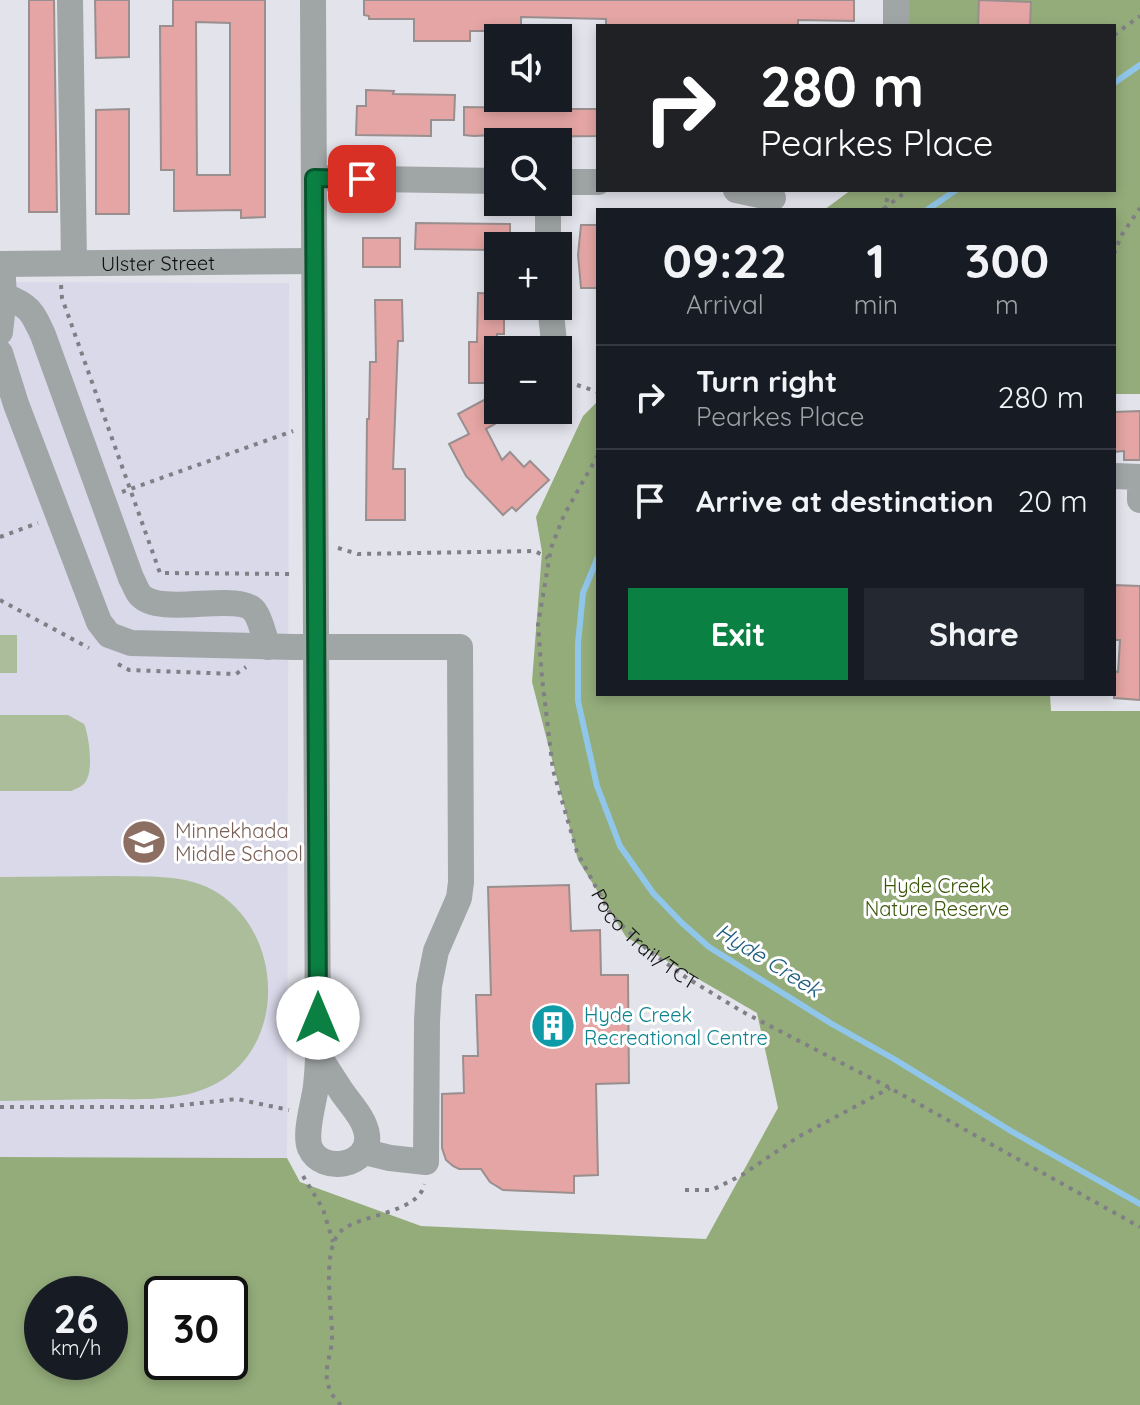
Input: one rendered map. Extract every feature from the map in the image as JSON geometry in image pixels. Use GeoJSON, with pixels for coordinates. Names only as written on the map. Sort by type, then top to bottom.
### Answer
{"type":"FeatureCollection","features":[{"type":"Feature","properties":{"kind":"street"},"geometry":{"type":"LineString","coordinates":[[68,274],[70,0]]}},
{"type":"Feature","properties":{"kind":"street"},"geometry":{"type":"LineString","coordinates":[[313,0],[318,1055],[309,1143],[312,1152],[322,1161],[334,1164],[355,1159],[365,1152],[367,1135],[361,1119],[318,1055]]}},
{"type":"Feature","properties":{"kind":"street"},"geometry":{"type":"LineString","coordinates":[[896,0],[896,24]]}},
{"type":"Feature","properties":{"kind":"street"},"geometry":{"type":"LineString","coordinates":[[314,178],[484,181]]}},
{"type":"Feature","properties":{"kind":"street"},"geometry":{"type":"LineString","coordinates":[[572,182],[596,182]]}},
{"type":"Feature","properties":{"kind":"street"},"geometry":{"type":"LineString","coordinates":[[745,192],[773,198]]}},
{"type":"Feature","properties":{"kind":"street","name":"Ulster Street"},"geometry":{"type":"LineString","coordinates":[[1,264],[68,274],[314,261]]}},
{"type":"Feature","properties":{"kind":"street"},"geometry":{"type":"LineString","coordinates":[[0,332],[4,296],[1,264]]}},
{"type":"Feature","properties":{"kind":"street"},"geometry":{"type":"LineString","coordinates":[[4,296],[22,303],[35,316],[131,578],[141,596],[152,602],[172,604],[233,603],[249,606],[255,612],[268,647]]}},
{"type":"Feature","properties":{"kind":"street"},"geometry":{"type":"LineString","coordinates":[[0,353],[16,404],[99,622],[109,635],[131,643],[316,648],[460,647],[461,882],[459,898],[436,951],[429,986],[426,1162],[365,1152]]}},
{"type":"Feature","properties":{"kind":"street"},"geometry":{"type":"LineString","coordinates":[[1116,476],[1140,477],[1140,500]]}},
{"type":"Feature","properties":{"kind":"path"},"geometry":{"type":"LineString","coordinates":[[1116,34],[1140,16]]}},
{"type":"Feature","properties":{"kind":"path"},"geometry":{"type":"LineString","coordinates":[[886,208],[906,192]]}},
{"type":"Feature","properties":{"kind":"path"},"geometry":{"type":"LineString","coordinates":[[1116,249],[1140,208]]}},
{"type":"Feature","properties":{"kind":"path"},"geometry":{"type":"LineString","coordinates":[[68,274],[62,298],[160,573],[294,574]]}},
{"type":"Feature","properties":{"kind":"path"},"geometry":{"type":"LineString","coordinates":[[103,499],[293,431]]}},
{"type":"Feature","properties":{"kind":"path","name":"Poco Trail/TCT"},"geometry":{"type":"LineString","coordinates":[[596,459],[564,515],[551,548],[538,625],[553,770],[577,852],[611,915],[649,951],[743,1012],[890,1088],[1140,1227]]}},
{"type":"Feature","properties":{"kind":"path"},"geometry":{"type":"LineString","coordinates":[[0,537],[59,516]]}},
{"type":"Feature","properties":{"kind":"path"},"geometry":{"type":"LineString","coordinates":[[338,548],[358,554],[535,551],[549,559]]}},
{"type":"Feature","properties":{"kind":"path"},"geometry":{"type":"LineString","coordinates":[[685,1190],[712,1190],[742,1175],[798,1137],[890,1088]]}},
{"type":"Feature","properties":{"kind":"path"},"geometry":{"type":"LineString","coordinates":[[0,1107],[165,1107],[237,1099],[296,1112]]}},
{"type":"Feature","properties":{"kind":"path"},"geometry":{"type":"LineString","coordinates":[[333,1242],[341,1230],[354,1223],[414,1200],[423,1190],[426,1162]]}},
{"type":"Feature","properties":{"kind":"path"},"geometry":{"type":"LineString","coordinates":[[300,1171],[323,1209],[333,1242],[330,1267],[333,1336],[327,1377],[328,1386],[341,1405]]}},
{"type":"Feature","properties":{"kind":"shaded area","name":"Minnekhada Middle School"},"geometry":{"type":"Polygon","coordinates":[[[0,282],[289,283],[287,1158],[0,1157],[0,282]]]}},
{"type":"Feature","properties":{"kind":"green space"},"geometry":{"type":"Polygon","coordinates":[[[887,0],[1140,0],[1140,394],[1116,394],[1116,208],[827,208],[848,192],[1116,192],[1116,24],[887,24],[887,0]]]}},
{"type":"Feature","properties":{"kind":"green space","name":"Hyde Creek Nature Reserve"},"geometry":{"type":"Polygon","coordinates":[[[596,403],[596,696],[1050,696],[1051,711],[1140,711],[1140,1405],[0,1405],[0,1157],[287,1158],[300,1182],[421,1226],[706,1239],[778,1108],[757,1013],[626,937],[578,860],[532,682],[542,552],[536,517],[583,416],[596,403]]]}},
{"type":"Feature","properties":{"kind":"green space"},"geometry":{"type":"Polygon","coordinates":[[[0,635],[17,635],[17,673],[0,673],[0,635]]]}},
{"type":"Feature","properties":{"kind":"green space"},"geometry":{"type":"Polygon","coordinates":[[[0,715],[68,715],[84,724],[90,760],[89,774],[84,783],[71,791],[0,791],[0,715]]]}},
{"type":"Feature","properties":{"kind":"green space"},"geometry":{"type":"Polygon","coordinates":[[[118,876],[194,882],[218,893],[239,912],[255,935],[265,961],[268,989],[265,1017],[256,1043],[240,1065],[217,1083],[190,1094],[147,1099],[0,1101],[0,877],[118,876]]]}},
{"type":"Feature","properties":{"kind":"building"},"geometry":{"type":"Polygon","coordinates":[[[29,0],[54,0],[57,212],[29,212],[29,0]]]}},
{"type":"Feature","properties":{"kind":"building"},"geometry":{"type":"Polygon","coordinates":[[[95,0],[129,0],[129,57],[96,58],[95,0]]]}},
{"type":"Feature","properties":{"kind":"building"},"geometry":{"type":"Polygon","coordinates":[[[173,0],[265,0],[265,217],[241,218],[241,210],[174,211],[174,170],[161,170],[160,26],[173,26],[173,0]],[[196,22],[197,175],[230,175],[230,23],[196,22]]]}},
{"type":"Feature","properties":{"kind":"building"},"geometry":{"type":"Polygon","coordinates":[[[364,0],[854,0],[854,21],[606,24],[606,19],[521,17],[521,24],[484,24],[484,31],[470,31],[470,41],[414,41],[414,19],[369,19],[364,15],[364,0]]]}},
{"type":"Feature","properties":{"kind":"building"},"geometry":{"type":"Polygon","coordinates":[[[979,0],[1031,2],[1030,24],[978,24],[979,0]]]}},
{"type":"Feature","properties":{"kind":"building"},"geometry":{"type":"Polygon","coordinates":[[[366,90],[394,91],[393,94],[455,95],[454,120],[431,120],[431,136],[356,135],[357,106],[366,106],[366,90]]]}},
{"type":"Feature","properties":{"kind":"building"},"geometry":{"type":"Polygon","coordinates":[[[464,107],[484,107],[484,112],[596,109],[596,136],[572,136],[572,128],[484,128],[484,136],[464,135],[464,107]]]}},
{"type":"Feature","properties":{"kind":"building"},"geometry":{"type":"Polygon","coordinates":[[[129,109],[129,214],[96,214],[96,110],[129,109]]]}},
{"type":"Feature","properties":{"kind":"building"},"geometry":{"type":"Polygon","coordinates":[[[416,223],[510,224],[510,232],[484,232],[484,250],[415,249],[416,223]]]}},
{"type":"Feature","properties":{"kind":"building"},"geometry":{"type":"Polygon","coordinates":[[[581,225],[596,225],[596,288],[581,288],[578,255],[581,225]]]}},
{"type":"Feature","properties":{"kind":"building"},"geometry":{"type":"Polygon","coordinates":[[[363,238],[400,238],[400,267],[363,267],[363,238]]]}},
{"type":"Feature","properties":{"kind":"building"},"geometry":{"type":"Polygon","coordinates":[[[478,293],[484,293],[484,320],[504,320],[504,334],[484,336],[484,383],[469,383],[469,342],[477,342],[478,293]]]}},
{"type":"Feature","properties":{"kind":"building"},"geometry":{"type":"Polygon","coordinates":[[[375,300],[402,300],[403,341],[398,341],[393,469],[405,469],[405,520],[366,520],[370,362],[376,362],[375,300]]]}},
{"type":"Feature","properties":{"kind":"building"},"geometry":{"type":"Polygon","coordinates":[[[484,400],[484,424],[495,424],[486,429],[502,460],[510,452],[524,467],[530,461],[549,480],[516,511],[512,507],[503,515],[466,476],[449,444],[469,434],[458,414],[484,400]]]}},
{"type":"Feature","properties":{"kind":"building"},"geometry":{"type":"Polygon","coordinates":[[[1140,411],[1140,460],[1124,460],[1124,451],[1116,452],[1116,412],[1140,411]]]}},
{"type":"Feature","properties":{"kind":"building"},"geometry":{"type":"Polygon","coordinates":[[[1116,585],[1140,586],[1140,700],[1114,698],[1120,640],[1116,640],[1116,585]]]}},
{"type":"Feature","properties":{"kind":"building","name":"Hyde Creek Recreational Centre"},"geometry":{"type":"Polygon","coordinates":[[[569,885],[571,931],[600,930],[601,975],[628,975],[629,1083],[596,1084],[598,1175],[574,1176],[574,1193],[503,1190],[490,1182],[481,1169],[459,1169],[446,1160],[442,1148],[442,1094],[464,1093],[463,1056],[478,1056],[476,995],[491,995],[488,887],[569,885]]]}},
{"type":"Feature","properties":{"kind":"waterway","name":"Hyde Creek"},"geometry":{"type":"LineString","coordinates":[[1116,82],[1140,65]]}},
{"type":"Feature","properties":{"kind":"waterway","name":"Hyde Creek"},"geometry":{"type":"LineString","coordinates":[[930,208],[953,192]]}},
{"type":"Feature","properties":{"kind":"waterway","name":"Hyde Creek"},"geometry":{"type":"LineString","coordinates":[[596,562],[583,593],[578,643],[578,701],[597,786],[620,846],[653,893],[709,947],[1011,1131],[1140,1204]]}},
{"type":"Feature","properties":{"kind":"place","name":"Minnekhada Middle School"},"geometry":{"type":"Point","coordinates":[144,842]}},
{"type":"Feature","properties":{"kind":"place","name":"Hyde Creek Recreational Centre"},"geometry":{"type":"Point","coordinates":[553,1026]}},
{"type":"Feature","properties":{"kind":"route"},"geometry":{"type":"LineString","coordinates":[[318,1018],[314,178],[362,179]]}}]}
